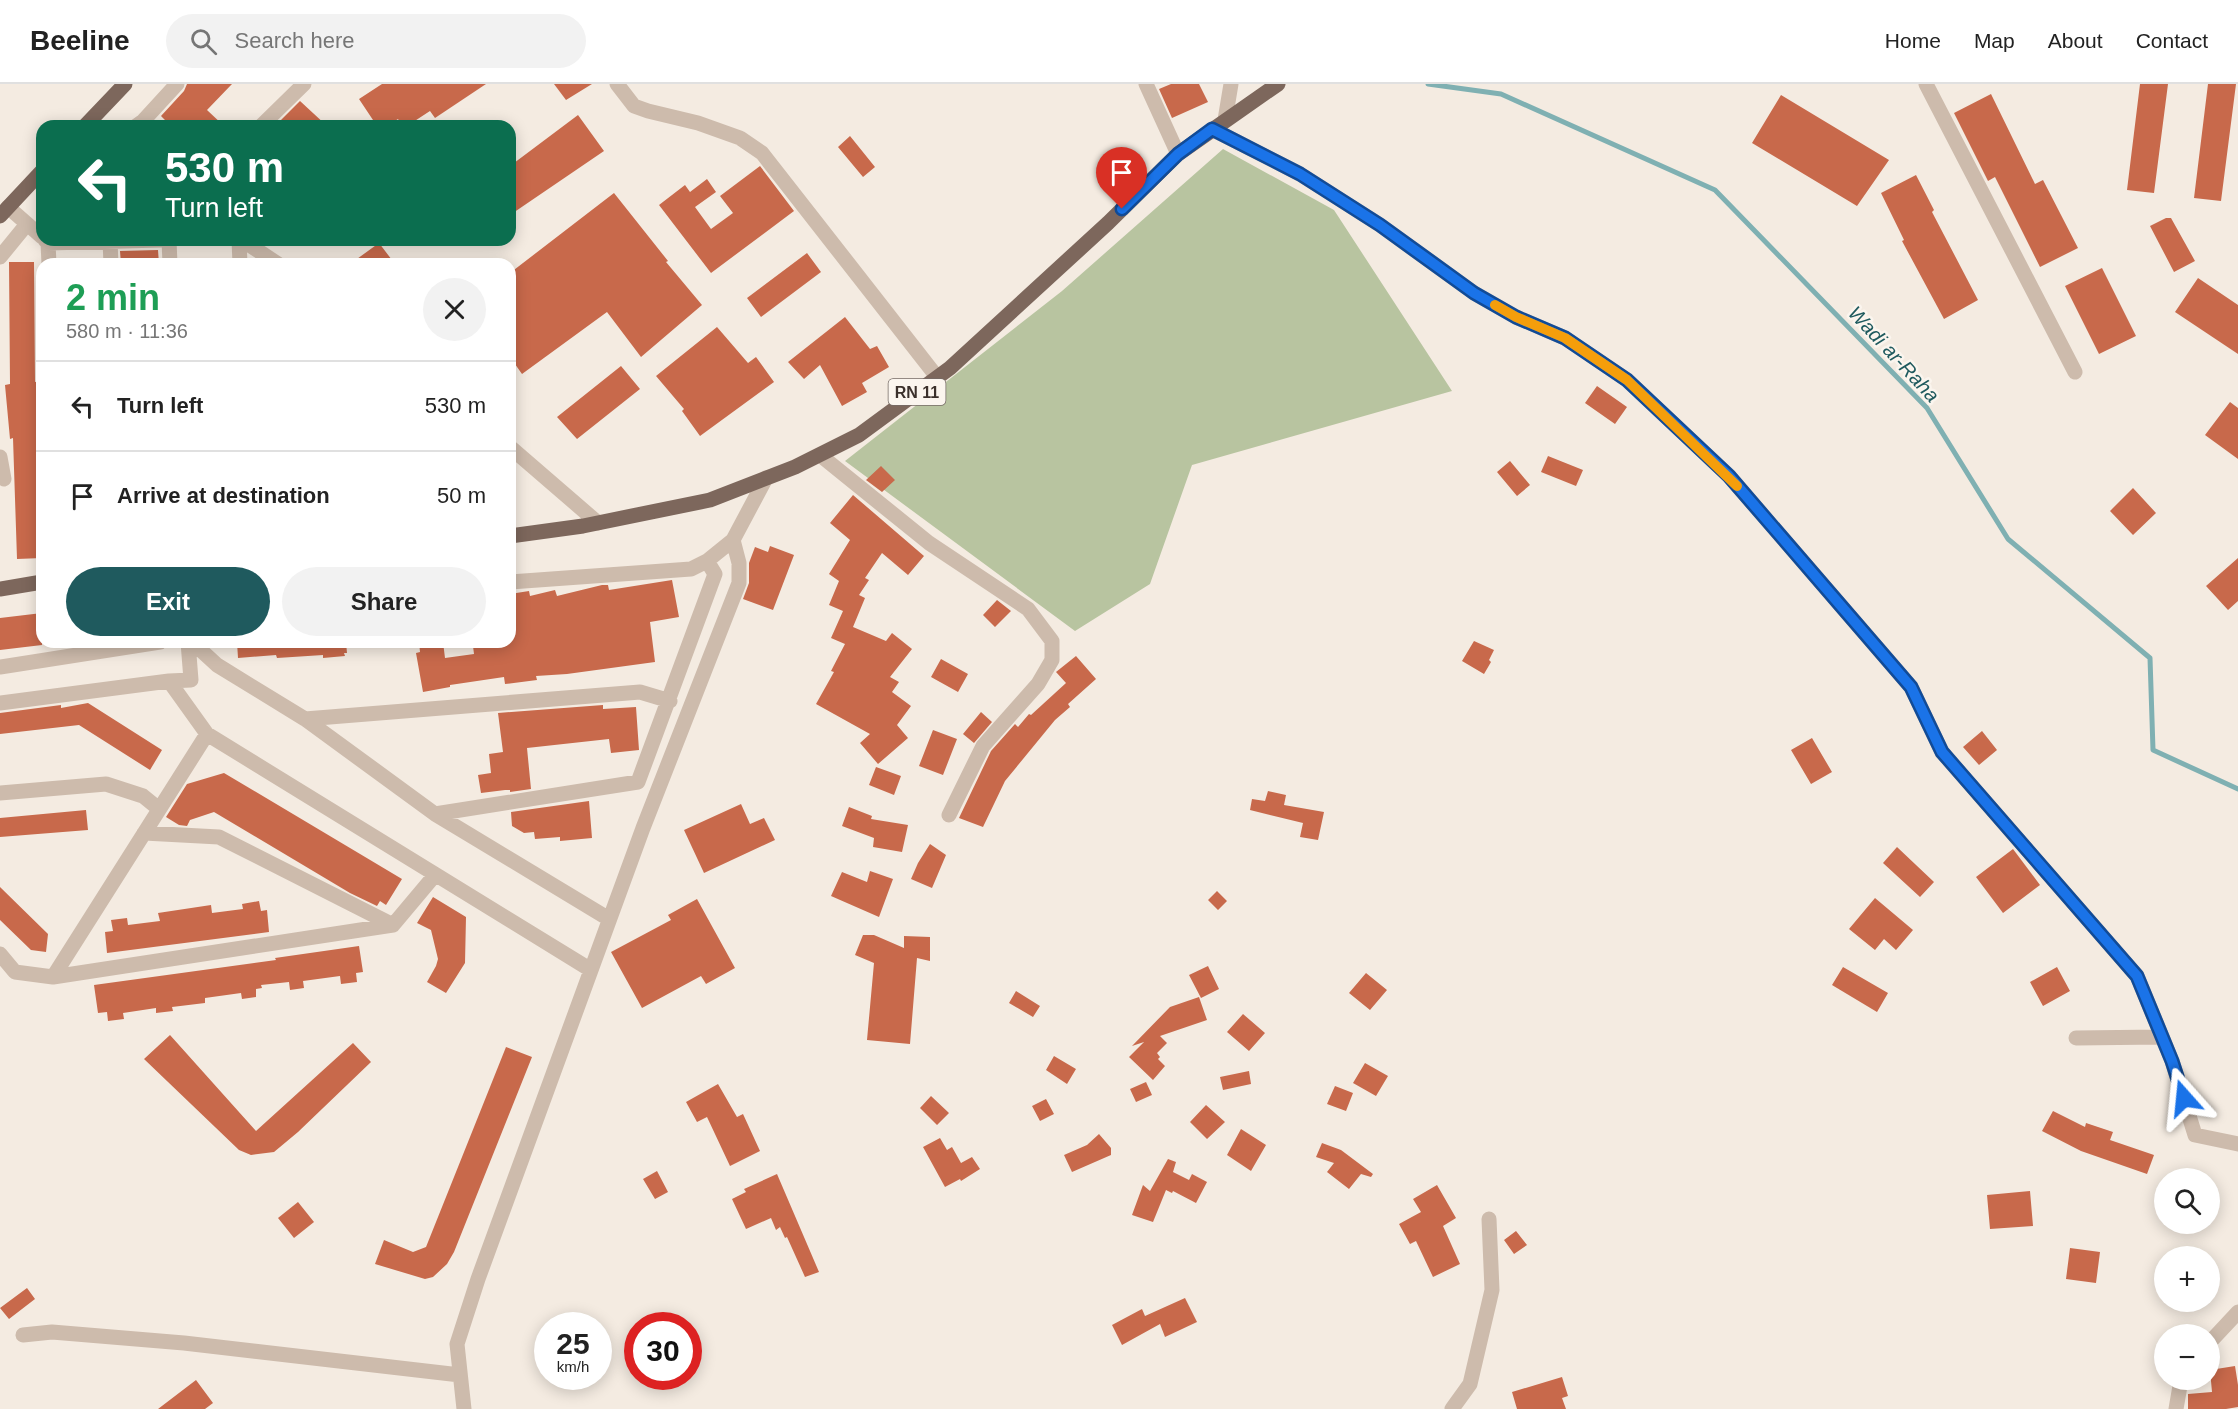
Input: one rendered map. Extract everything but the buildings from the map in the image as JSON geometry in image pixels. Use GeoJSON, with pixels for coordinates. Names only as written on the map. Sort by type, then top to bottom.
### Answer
{"type":"FeatureCollection","features":[{"type":"Feature","properties":{"kind":"main road"},"geometry":{"type":"LineString","coordinates":[[91,120],[125,84]]}},
{"type":"Feature","properties":{"kind":"main road","name":"RN 11"},"geometry":{"type":"LineString","coordinates":[[516,535],[598,524],[710,500],[820,455],[859,435],[937,377],[1107,223],[1178,154],[1278,84]]}},
{"type":"Feature","properties":{"kind":"main road"},"geometry":{"type":"LineString","coordinates":[[4,211],[36,177]]}},
{"type":"Feature","properties":{"kind":"main road"},"geometry":{"type":"LineString","coordinates":[[0,589],[36,583]]}},
{"type":"Feature","properties":{"kind":"street"},"geometry":{"type":"LineString","coordinates":[[146,120],[177,84]]}},
{"type":"Feature","properties":{"kind":"street"},"geometry":{"type":"LineString","coordinates":[[267,120],[304,84]]}},
{"type":"Feature","properties":{"kind":"street"},"geometry":{"type":"LineString","coordinates":[[617,84],[634,106],[698,123],[740,138],[762,153],[937,377]]}},
{"type":"Feature","properties":{"kind":"street"},"geometry":{"type":"LineString","coordinates":[[1146,84],[1178,154]]}},
{"type":"Feature","properties":{"kind":"street"},"geometry":{"type":"LineString","coordinates":[[1231,84],[1219,125],[1380,225],[1474,293],[1516,317],[1565,338],[1627,380],[1720,468],[1911,687],[1942,752],[2137,976],[2172,1061],[2195,1135],[2235,1139]]}},
{"type":"Feature","properties":{"kind":"street"},"geometry":{"type":"LineString","coordinates":[[1926,84],[2074,372]]}},
{"type":"Feature","properties":{"kind":"street"},"geometry":{"type":"LineString","coordinates":[[4,211],[36,232]]}},
{"type":"Feature","properties":{"kind":"street"},"geometry":{"type":"LineString","coordinates":[[0,257],[27,224]]}},
{"type":"Feature","properties":{"kind":"street"},"geometry":{"type":"LineString","coordinates":[[250,246],[269,258]]}},
{"type":"Feature","properties":{"kind":"street"},"geometry":{"type":"LineString","coordinates":[[516,452],[598,524]]}},
{"type":"Feature","properties":{"kind":"street"},"geometry":{"type":"LineString","coordinates":[[820,455],[929,543],[1028,609],[1052,641],[1053,660],[1038,684],[983,746],[949,815]]}},
{"type":"Feature","properties":{"kind":"street"},"geometry":{"type":"LineString","coordinates":[[0,456],[4,479]]}},
{"type":"Feature","properties":{"kind":"street"},"geometry":{"type":"LineString","coordinates":[[516,582],[690,569],[707,561],[733,540],[766,478]]}},
{"type":"Feature","properties":{"kind":"street"},"geometry":{"type":"LineString","coordinates":[[464,1409],[457,1344],[460,1333],[609,919],[739,583],[740,563],[733,540]]}},
{"type":"Feature","properties":{"kind":"street"},"geometry":{"type":"LineString","coordinates":[[707,561],[740,563]]}},
{"type":"Feature","properties":{"kind":"street"},"geometry":{"type":"LineString","coordinates":[[435,814],[638,782],[670,701],[715,574],[707,561]]}},
{"type":"Feature","properties":{"kind":"street"},"geometry":{"type":"LineString","coordinates":[[0,667],[122,648]]}},
{"type":"Feature","properties":{"kind":"street"},"geometry":{"type":"LineString","coordinates":[[0,703],[191,680],[190,648]]}},
{"type":"Feature","properties":{"kind":"street"},"geometry":{"type":"LineString","coordinates":[[197,648],[217,665],[305,719],[435,814],[609,919]]}},
{"type":"Feature","properties":{"kind":"street"},"geometry":{"type":"LineString","coordinates":[[168,681],[207,734],[591,970]]}},
{"type":"Feature","properties":{"kind":"street"},"geometry":{"type":"LineString","coordinates":[[305,719],[640,692],[670,701]]}},
{"type":"Feature","properties":{"kind":"street"},"geometry":{"type":"LineString","coordinates":[[53,977],[207,734]]}},
{"type":"Feature","properties":{"kind":"street"},"geometry":{"type":"LineString","coordinates":[[0,793],[106,784],[143,796],[159,809]]}},
{"type":"Feature","properties":{"kind":"street"},"geometry":{"type":"LineString","coordinates":[[144,833],[219,837],[393,925]]}},
{"type":"Feature","properties":{"kind":"street"},"geometry":{"type":"LineString","coordinates":[[0,954],[15,972],[53,977],[393,925],[435,875]]}},
{"type":"Feature","properties":{"kind":"street"},"geometry":{"type":"LineString","coordinates":[[2076,1038],[2161,1037]]}},
{"type":"Feature","properties":{"kind":"street"},"geometry":{"type":"LineString","coordinates":[[1452,1409],[1470,1384],[1492,1290],[1489,1219]]}},
{"type":"Feature","properties":{"kind":"street"},"geometry":{"type":"LineString","coordinates":[[2220,1331],[2238,1312]]}},
{"type":"Feature","properties":{"kind":"street"},"geometry":{"type":"LineString","coordinates":[[23,1335],[52,1332],[173,1342],[460,1375]]}},
{"type":"Feature","properties":{"kind":"street"},"geometry":{"type":"LineString","coordinates":[[2176,1409],[2179,1390]]}},
{"type":"Feature","properties":{"kind":"green space"},"geometry":{"type":"Polygon","coordinates":[[[1223,149],[1334,210],[1452,391],[1192,465],[1150,584],[1075,631],[845,461],[1062,291],[1223,149]]]}},
{"type":"Feature","properties":{"kind":"waterway","name":"Wadi ar-Raha"},"geometry":{"type":"LineString","coordinates":[[1428,84],[1501,94],[1715,190],[1927,408],[2008,539],[2150,658],[2153,750],[2238,789]]}},
{"type":"Feature","properties":{"kind":"slow traffic"},"geometry":{"type":"LineString","coordinates":[[1495,305],[1516,317],[1565,338],[1627,380],[1737,486]]}},
{"type":"Feature","properties":{"kind":"route"},"geometry":{"type":"LineString","coordinates":[[1122,209],[1178,154],[1212,129],[1300,174],[1380,225],[1474,293],[1516,317],[1565,338],[1627,380],[1729,476],[1911,687],[1942,752],[2137,976],[2172,1061],[2184,1098]]}}]}
